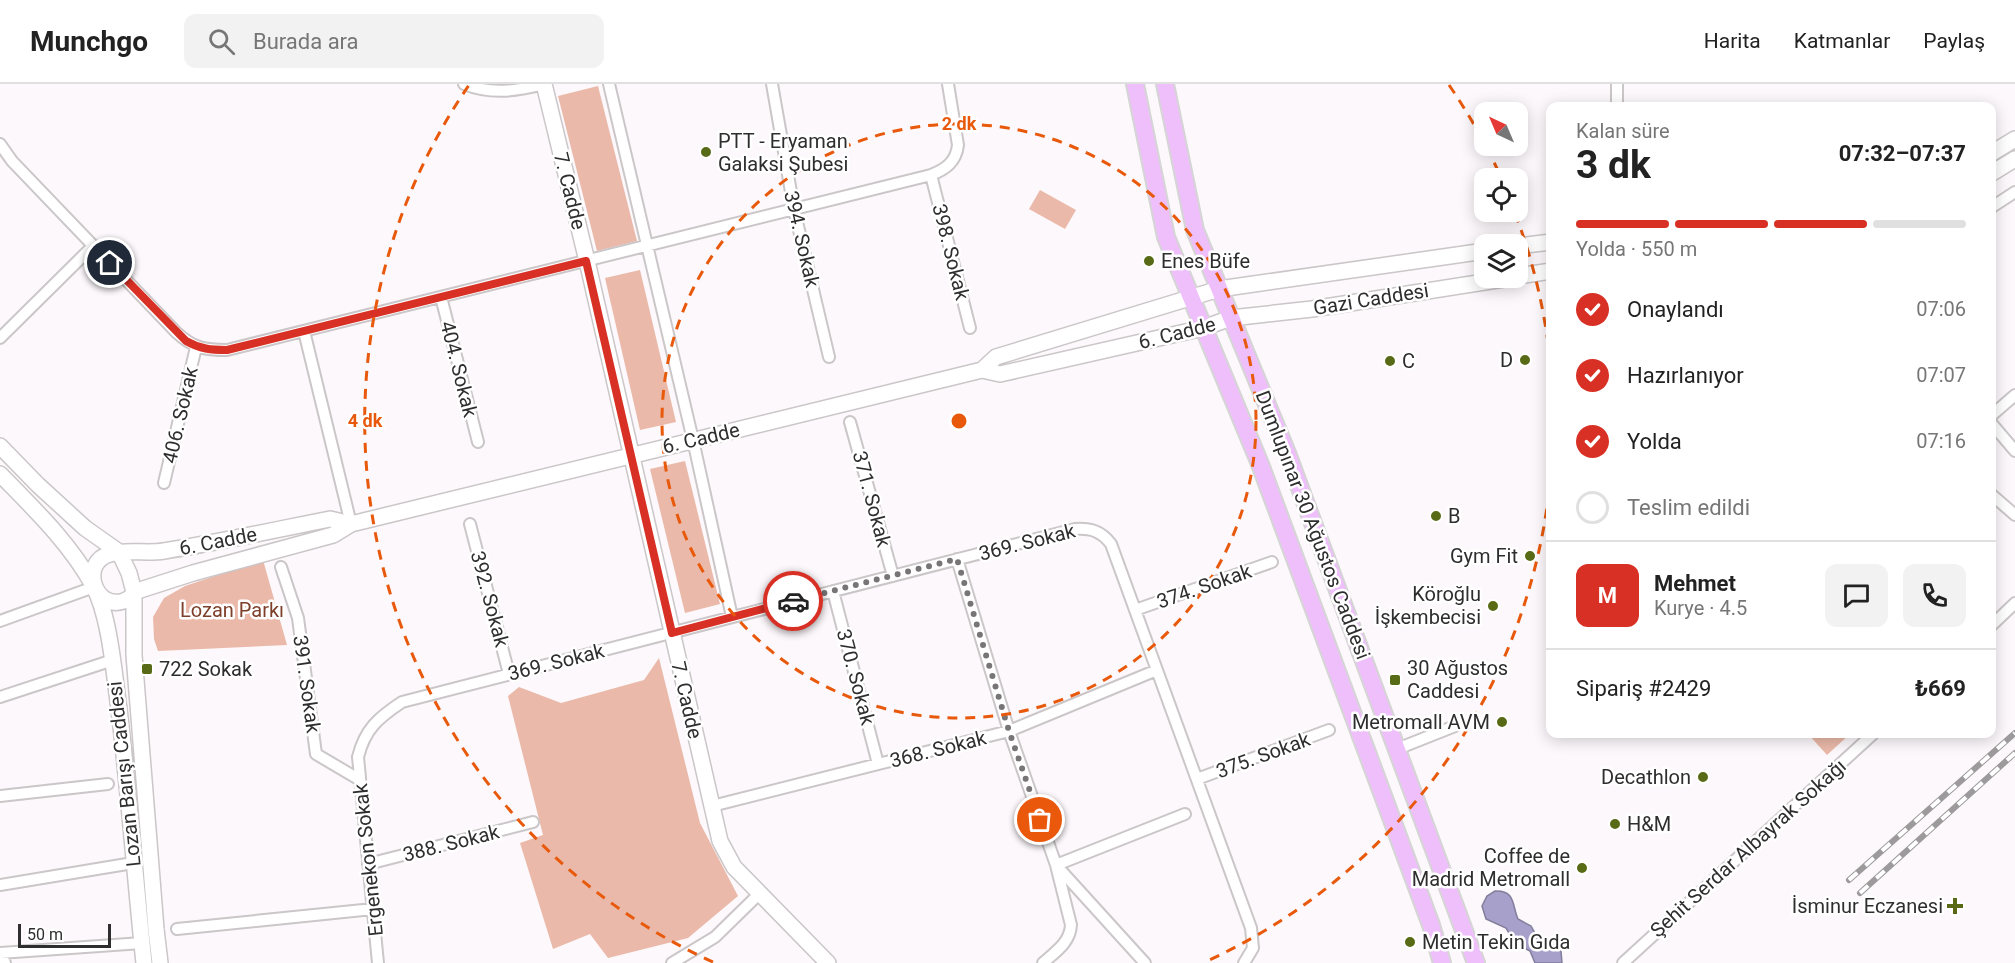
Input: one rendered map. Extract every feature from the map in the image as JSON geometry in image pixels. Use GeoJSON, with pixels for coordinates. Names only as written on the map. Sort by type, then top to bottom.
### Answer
{"type":"FeatureCollection","features":[{"type":"Feature","properties":{"kind":"main road","name":"7. Cadde"},"geometry":{"type":"LineString","coordinates":[[544,84],[720,841],[734,867],[828,963]]}},
{"type":"Feature","properties":{"kind":"main road","name":"Dumlupınar 30 Ağustos Caddesi"},"geometry":{"type":"LineString","coordinates":[[1135,84],[1166,237],[1264,475],[1431,926],[1442,963]]}},
{"type":"Feature","properties":{"kind":"main road","name":"Dumlupınar 30 Ağustos Caddesi"},"geometry":{"type":"LineString","coordinates":[[1165,84],[1195,230],[1287,453],[1476,963]]}},
{"type":"Feature","properties":{"kind":"main road"},"geometry":{"type":"LineString","coordinates":[[1996,151],[2015,139]]}},
{"type":"Feature","properties":{"kind":"main road"},"geometry":{"type":"LineString","coordinates":[[1996,171],[2015,159]]}},
{"type":"Feature","properties":{"kind":"main road"},"geometry":{"type":"LineString","coordinates":[[1528,245],[1546,243]]}},
{"type":"Feature","properties":{"kind":"main road","name":"Gazi Caddesi"},"geometry":{"type":"LineString","coordinates":[[1219,289],[1474,253]]}},
{"type":"Feature","properties":{"kind":"main road"},"geometry":{"type":"LineString","coordinates":[[1528,274],[1546,272]]}},
{"type":"Feature","properties":{"kind":"main road","name":"Gazi Caddesi"},"geometry":{"type":"LineString","coordinates":[[1231,318],[1312,309],[1474,284]]}},
{"type":"Feature","properties":{"kind":"main road","name":"6. Cadde"},"geometry":{"type":"LineString","coordinates":[[982,370],[996,357],[1219,289]]}},
{"type":"Feature","properties":{"kind":"main road","name":"6. Cadde"},"geometry":{"type":"LineString","coordinates":[[134,592],[193,573],[333,535],[351,524],[631,454],[982,370],[1000,374],[1203,328],[1231,318]]}},
{"type":"Feature","properties":{"kind":"main road","name":"Lozan Barışı Caddesi"},"geometry":{"type":"LineString","coordinates":[[0,446],[69,514],[119,552],[129,573],[134,592],[134,655],[160,963]]}},
{"type":"Feature","properties":{"kind":"main road","name":"Lozan Barışı Caddesi"},"geometry":{"type":"LineString","coordinates":[[0,474],[72,551],[98,594],[111,601],[126,600],[134,592]]}},
{"type":"Feature","properties":{"kind":"main road","name":"6. Cadde"},"geometry":{"type":"LineString","coordinates":[[119,552],[155,553],[330,519],[351,524]]}},
{"type":"Feature","properties":{"kind":"main road"},"geometry":{"type":"LineString","coordinates":[[94,587],[92,573],[95,566],[105,555],[119,552]]}},
{"type":"Feature","properties":{"kind":"main road","name":"Lozan Barışı Caddesi"},"geometry":{"type":"LineString","coordinates":[[94,587],[106,624],[113,660],[144,963]]}},
{"type":"Feature","properties":{"kind":"street"},"geometry":{"type":"LineString","coordinates":[[464,84],[482,90],[500,92],[544,84]]}},
{"type":"Feature","properties":{"kind":"street"},"geometry":{"type":"LineString","coordinates":[[609,84],[732,617]]}},
{"type":"Feature","properties":{"kind":"street","name":"394. Sokak"},"geometry":{"type":"LineString","coordinates":[[772,84],[794,209],[829,357]]}},
{"type":"Feature","properties":{"kind":"street"},"geometry":{"type":"LineString","coordinates":[[0,144],[12,161],[176,332],[196,347],[227,350],[931,175],[950,165],[957,153],[958,145],[948,84]]}},
{"type":"Feature","properties":{"kind":"street"},"geometry":{"type":"LineString","coordinates":[[1617,84],[1617,102]]}},
{"type":"Feature","properties":{"kind":"street","name":"398. Sokak"},"geometry":{"type":"LineString","coordinates":[[931,175],[970,328]]}},
{"type":"Feature","properties":{"kind":"street"},"geometry":{"type":"LineString","coordinates":[[1996,204],[2015,192]]}},
{"type":"Feature","properties":{"kind":"street"},"geometry":{"type":"LineString","coordinates":[[0,338],[93,246]]}},
{"type":"Feature","properties":{"kind":"street","name":"404. Sokak"},"geometry":{"type":"LineString","coordinates":[[441,297],[478,442]]}},
{"type":"Feature","properties":{"kind":"street"},"geometry":{"type":"LineString","coordinates":[[304,331],[351,524]]}},
{"type":"Feature","properties":{"kind":"street","name":"406. Sokak"},"geometry":{"type":"LineString","coordinates":[[164,483],[196,347]]}},
{"type":"Feature","properties":{"kind":"street"},"geometry":{"type":"LineString","coordinates":[[1996,412],[2015,395]]}},
{"type":"Feature","properties":{"kind":"street","name":"371. Sokak"},"geometry":{"type":"LineString","coordinates":[[850,422],[893,576]]}},
{"type":"Feature","properties":{"kind":"street"},"geometry":{"type":"LineString","coordinates":[[1996,429],[2015,451]]}},
{"type":"Feature","properties":{"kind":"street"},"geometry":{"type":"LineString","coordinates":[[1996,498],[2015,515]]}},
{"type":"Feature","properties":{"kind":"street","name":"392. Sokak"},"geometry":{"type":"LineString","coordinates":[[470,524],[509,675]]}},
{"type":"Feature","properties":{"kind":"street","name":"369. Sokak"},"geometry":{"type":"LineString","coordinates":[[358,757],[362,741],[372,726],[402,702],[1075,529],[1096,530],[1111,544],[1251,928],[1253,948],[1244,963]]}},
{"type":"Feature","properties":{"kind":"street"},"geometry":{"type":"LineString","coordinates":[[957,559],[1009,731],[1056,865],[1071,925],[1066,941],[1043,963]]}},
{"type":"Feature","properties":{"kind":"street","name":"374. Sokak"},"geometry":{"type":"LineString","coordinates":[[1135,610],[1272,562]]}},
{"type":"Feature","properties":{"kind":"street","name":"391. Sokak"},"geometry":{"type":"LineString","coordinates":[[281,567],[298,618],[316,754],[360,780]]}},
{"type":"Feature","properties":{"kind":"street"},"geometry":{"type":"LineString","coordinates":[[0,621],[94,587]]}},
{"type":"Feature","properties":{"kind":"street","name":"370. Sokak"},"geometry":{"type":"LineString","coordinates":[[833,591],[878,764]]}},
{"type":"Feature","properties":{"kind":"street"},"geometry":{"type":"LineString","coordinates":[[1996,621],[2015,603]]}},
{"type":"Feature","properties":{"kind":"street"},"geometry":{"type":"LineString","coordinates":[[0,697],[113,660]]}},
{"type":"Feature","properties":{"kind":"street","name":"368. Sokak"},"geometry":{"type":"LineString","coordinates":[[712,806],[1009,731],[1157,670]]}},
{"type":"Feature","properties":{"kind":"street"},"geometry":{"type":"LineString","coordinates":[[1397,749],[1455,726]]}},
{"type":"Feature","properties":{"kind":"street","name":"375. Sokak"},"geometry":{"type":"LineString","coordinates":[[1197,779],[1329,730]]}},
{"type":"Feature","properties":{"kind":"street","name":"Şehit Serdar Albayrak Sokağı"},"geometry":{"type":"LineString","coordinates":[[1623,963],[1869,738]]}},
{"type":"Feature","properties":{"kind":"street","name":"Ergenekon Sokak"},"geometry":{"type":"LineString","coordinates":[[358,757],[378,963]]}},
{"type":"Feature","properties":{"kind":"street"},"geometry":{"type":"LineString","coordinates":[[0,795],[108,784]]}},
{"type":"Feature","properties":{"kind":"street"},"geometry":{"type":"LineString","coordinates":[[1056,865],[1185,814]]}},
{"type":"Feature","properties":{"kind":"street","name":"388. Sokak"},"geometry":{"type":"LineString","coordinates":[[368,864],[533,822]]}},
{"type":"Feature","properties":{"kind":"street"},"geometry":{"type":"LineString","coordinates":[[0,885],[133,863]]}},
{"type":"Feature","properties":{"kind":"street"},"geometry":{"type":"LineString","coordinates":[[1056,865],[1144,963]]}},
{"type":"Feature","properties":{"kind":"street"},"geometry":{"type":"LineString","coordinates":[[672,963],[715,937],[759,894]]}},
{"type":"Feature","properties":{"kind":"street"},"geometry":{"type":"LineString","coordinates":[[177,929],[373,909]]}},
{"type":"Feature","properties":{"kind":"street"},"geometry":{"type":"LineString","coordinates":[[5,963],[0,953],[142,943]]}},
{"type":"Feature","properties":{"kind":"green space"},"geometry":{"type":"Polygon","coordinates":[[[598,86],[637,241],[597,251],[558,96],[598,86]]]}},
{"type":"Feature","properties":{"kind":"green space"},"geometry":{"type":"Polygon","coordinates":[[[1040,190],[1076,210],[1065,229],[1029,209],[1040,190]]]}},
{"type":"Feature","properties":{"kind":"green space"},"geometry":{"type":"Polygon","coordinates":[[[640,270],[676,422],[640,430],[605,278],[640,270]]]}},
{"type":"Feature","properties":{"kind":"green space"},"geometry":{"type":"Polygon","coordinates":[[[685,461],[720,604],[685,613],[650,469],[685,461]]]}},
{"type":"Feature","properties":{"kind":"green space","name":"Lozan Parkı"},"geometry":{"type":"Polygon","coordinates":[[[263,560],[287,645],[158,651],[154,639],[153,617],[164,598],[185,586],[263,560]]]}},
{"type":"Feature","properties":{"kind":"green space"},"geometry":{"type":"Polygon","coordinates":[[[659,658],[700,823],[738,896],[688,938],[608,958],[590,934],[553,949],[520,843],[543,835],[508,696],[519,687],[561,703],[644,680],[659,658]]]}},
{"type":"Feature","properties":{"kind":"green space"},"geometry":{"type":"Polygon","coordinates":[[[1812,738],[1846,738],[1827,755],[1812,738]]]}},
{"type":"Feature","properties":{"kind":"shaded area"},"geometry":{"type":"Polygon","coordinates":[[[1495,891],[1502,891],[1510,896],[1518,919],[1531,926],[1539,940],[1555,945],[1561,951],[1562,963],[1535,963],[1530,951],[1515,943],[1506,928],[1486,919],[1482,906],[1487,896],[1495,891]]]}},
{"type":"Feature","properties":{"kind":"railway"},"geometry":{"type":"LineString","coordinates":[[1849,880],[2015,733]]}},
{"type":"Feature","properties":{"kind":"railway"},"geometry":{"type":"LineString","coordinates":[[1860,893],[2015,753]]}},
{"type":"Feature","properties":{"kind":"way so far"},"geometry":{"type":"LineString","coordinates":[[793,601],[957,559],[1009,731],[1040,820]]}},
{"type":"Feature","properties":{"kind":"place","name":"PTT - Eryaman Galaksi Şubesi"},"geometry":{"type":"Point","coordinates":[706,152]}},
{"type":"Feature","properties":{"kind":"place","name":"Enes Büfe"},"geometry":{"type":"Point","coordinates":[1149,261]}},
{"type":"Feature","properties":{"kind":"place","name":"D"},"geometry":{"type":"Point","coordinates":[1525,360]}},
{"type":"Feature","properties":{"kind":"place","name":"C"},"geometry":{"type":"Point","coordinates":[1390,361]}},
{"type":"Feature","properties":{"kind":"place","name":"B"},"geometry":{"type":"Point","coordinates":[1436,516]}},
{"type":"Feature","properties":{"kind":"place","name":"Gym Fit"},"geometry":{"type":"Point","coordinates":[1530,556]}},
{"type":"Feature","properties":{"kind":"place","name":"Köroğlu İşkembecisi"},"geometry":{"type":"Point","coordinates":[1493,606]}},
{"type":"Feature","properties":{"kind":"place","name":"722 Sokak"},"geometry":{"type":"Point","coordinates":[147,669]}},
{"type":"Feature","properties":{"kind":"place","name":"30 Ağustos Caddesi"},"geometry":{"type":"Point","coordinates":[1395,680]}},
{"type":"Feature","properties":{"kind":"place","name":"Metromall AVM"},"geometry":{"type":"Point","coordinates":[1502,722]}},
{"type":"Feature","properties":{"kind":"place","name":"Decathlon"},"geometry":{"type":"Point","coordinates":[1703,777]}},
{"type":"Feature","properties":{"kind":"place","name":"H&M"},"geometry":{"type":"Point","coordinates":[1615,824]}},
{"type":"Feature","properties":{"kind":"place","name":"Coffee de Madrid Metromall"},"geometry":{"type":"Point","coordinates":[1582,868]}},
{"type":"Feature","properties":{"kind":"place","name":"İsminur Eczanesi"},"geometry":{"type":"Point","coordinates":[1955,906]}},
{"type":"Feature","properties":{"kind":"place","name":"Metin Tekin Gıda"},"geometry":{"type":"Point","coordinates":[1410,942]}},
{"type":"Feature","properties":{"kind":"route"},"geometry":{"type":"LineString","coordinates":[[110,263],[186,341],[196,347],[227,350],[586,261],[672,633],[793,601]]}}]}
